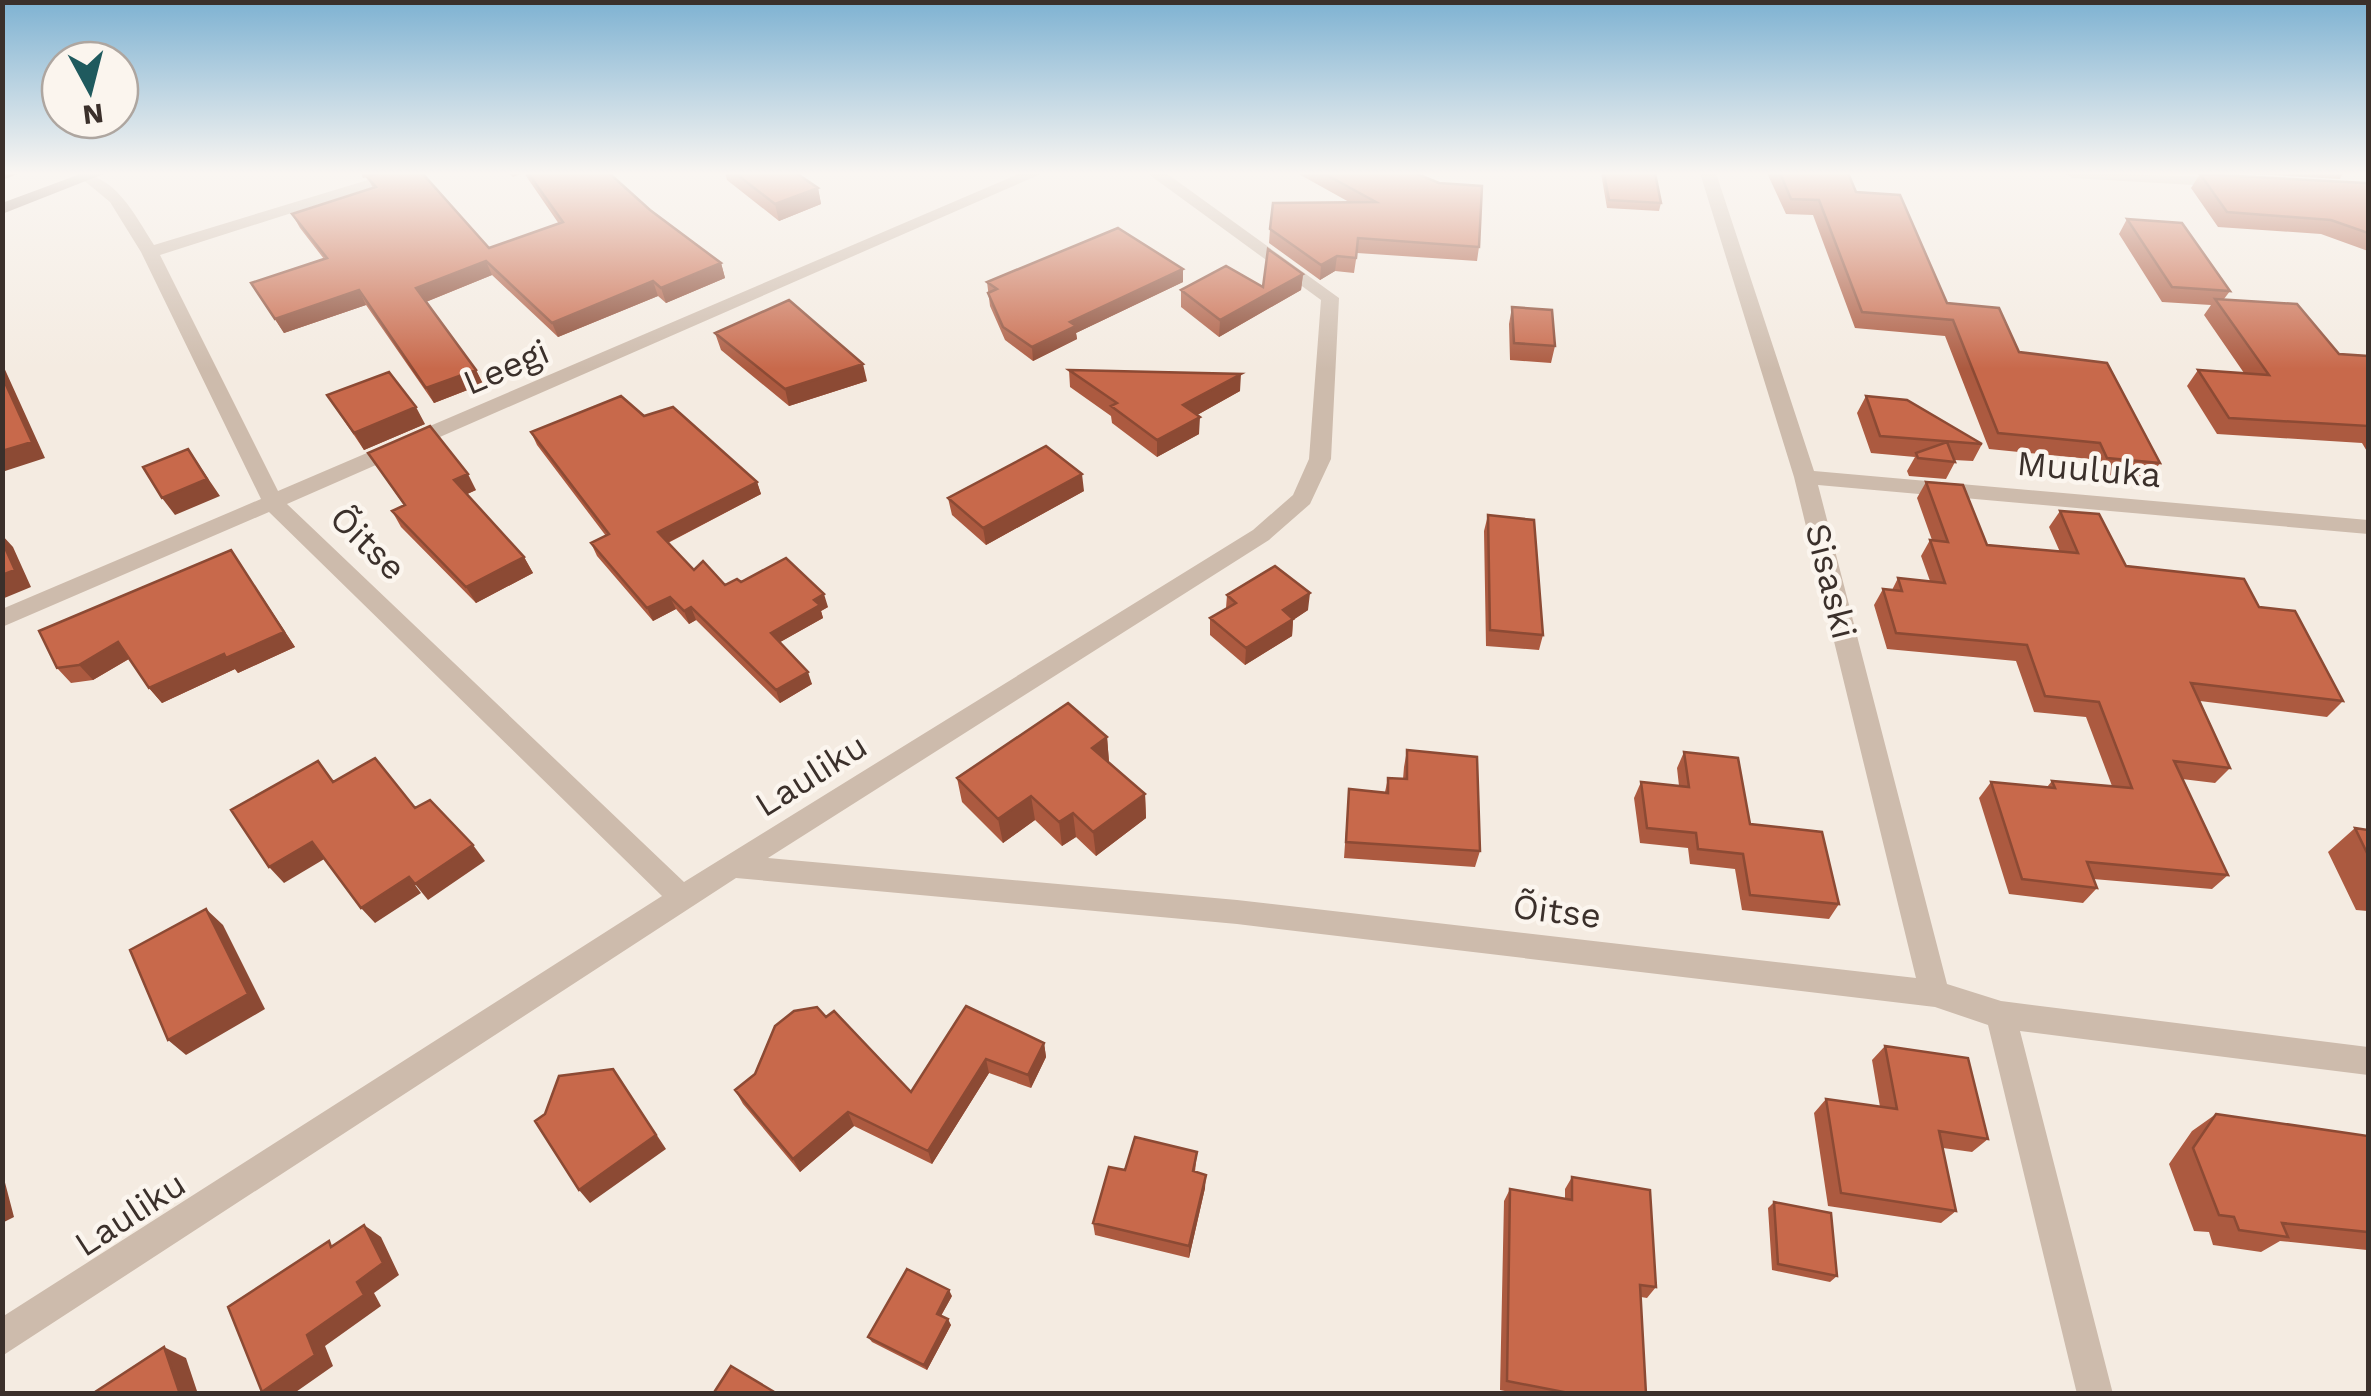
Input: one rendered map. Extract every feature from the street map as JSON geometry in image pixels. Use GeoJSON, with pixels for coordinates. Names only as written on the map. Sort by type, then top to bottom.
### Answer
{"type":"FeatureCollection","features":[{"type":"Feature","properties":{"kind":"street","name":"Õitse"},"geometry":{"type":"LineString","coordinates":[[141,238],[274,504],[684,898]]}},
{"type":"Feature","properties":{"kind":"street"},"geometry":{"type":"LineString","coordinates":[[150,252],[195,238]]}},
{"type":"Feature","properties":{"kind":"street","name":"Leegi"},"geometry":{"type":"LineString","coordinates":[[2,619],[884,238]]}},
{"type":"Feature","properties":{"kind":"street","name":"Lauliku"},"geometry":{"type":"LineString","coordinates":[[2,1338],[732,866],[1261,536],[1302,500],[1320,459],[1330,298],[1246,238]]}},
{"type":"Feature","properties":{"kind":"street","name":"Sisaski"},"geometry":{"type":"LineString","coordinates":[[1729,238],[1805,477],[1935,994]]}},
{"type":"Feature","properties":{"kind":"street","name":"Muuluka"},"geometry":{"type":"LineString","coordinates":[[1805,477],[2368,526]]}},
{"type":"Feature","properties":{"kind":"street","name":"Õitse"},"geometry":{"type":"LineString","coordinates":[[732,866],[1237,912],[1935,994],[2001,1014],[2368,1060]]}},
{"type":"Feature","properties":{"kind":"street"},"geometry":{"type":"LineString","coordinates":[[2001,1014],[2095,1394]]}},
{"type":"Feature","properties":{"kind":"building"},"geometry":{"type":"Polygon","coordinates":[[[311,238],[480,238],[489,248],[517,238],[688,238],[721,263],[661,288],[653,281],[552,323],[486,261],[416,288],[476,370],[426,388],[359,290],[275,319],[251,283],[327,258],[311,238]]]}},
{"type":"Feature","properties":{"kind":"building"},"geometry":{"type":"Polygon","coordinates":[[[1093,238],[1134,238],[1183,269],[1070,322],[1076,326],[1032,347],[1003,327],[988,293],[997,289],[987,282],[1093,238]]]}},
{"type":"Feature","properties":{"kind":"building"},"geometry":{"type":"Polygon","coordinates":[[[1283,238],[1358,238],[1356,258],[1337,256],[1321,265],[1283,238]]]}},
{"type":"Feature","properties":{"kind":"building"},"geometry":{"type":"Polygon","coordinates":[[[1360,238],[1479,238],[1479,247],[1360,238]]]}},
{"type":"Feature","properties":{"kind":"building"},"geometry":{"type":"Polygon","coordinates":[[[1834,238],[1919,238],[1947,303],[1999,308],[2019,352],[2107,363],[2160,463],[2107,458],[2100,443],[1998,433],[1953,320],[1862,312],[1834,238]]]}},
{"type":"Feature","properties":{"kind":"building"},"geometry":{"type":"Polygon","coordinates":[[[2140,238],[2193,238],[2230,291],[2172,287],[2140,238]]]}},
{"type":"Feature","properties":{"kind":"building"},"geometry":{"type":"Polygon","coordinates":[[[1268,249],[1303,274],[1220,320],[1181,290],[1226,266],[1263,287],[1268,249]]]}},
{"type":"Feature","properties":{"kind":"building"},"geometry":{"type":"Polygon","coordinates":[[[2215,299],[2297,304],[2339,354],[2368,356],[2368,426],[2229,418],[2198,370],[2269,375],[2215,299]]]}},
{"type":"Feature","properties":{"kind":"building"},"geometry":{"type":"Polygon","coordinates":[[[789,300],[863,364],[785,389],[715,333],[789,300]]]}},
{"type":"Feature","properties":{"kind":"building"},"geometry":{"type":"Polygon","coordinates":[[[1512,307],[1552,310],[1555,346],[1514,343],[1512,307]]]}},
{"type":"Feature","properties":{"kind":"building"},"geometry":{"type":"Polygon","coordinates":[[[1069,370],[1241,374],[1183,405],[1200,417],[1157,440],[1111,406],[1117,403],[1069,370]]]}},
{"type":"Feature","properties":{"kind":"building"},"geometry":{"type":"Polygon","coordinates":[[[389,372],[416,407],[354,433],[327,395],[389,372]]]}},
{"type":"Feature","properties":{"kind":"building"},"geometry":{"type":"Polygon","coordinates":[[[2,376],[32,442],[2,451],[2,376]]]}},
{"type":"Feature","properties":{"kind":"building"},"geometry":{"type":"Polygon","coordinates":[[[621,396],[644,416],[673,407],[757,482],[658,532],[694,570],[703,561],[725,585],[737,579],[741,582],[786,558],[824,594],[814,600],[820,605],[771,633],[808,672],[776,690],[691,607],[684,611],[670,597],[647,608],[591,543],[609,534],[531,432],[621,396]]]}},
{"type":"Feature","properties":{"kind":"building"},"geometry":{"type":"Polygon","coordinates":[[[1866,396],[1907,400],[1982,444],[1880,436],[1866,396]]]}},
{"type":"Feature","properties":{"kind":"building"},"geometry":{"type":"Polygon","coordinates":[[[430,426],[468,474],[454,480],[524,557],[466,587],[392,511],[405,505],[368,453],[430,426]]]}},
{"type":"Feature","properties":{"kind":"building"},"geometry":{"type":"Polygon","coordinates":[[[1947,442],[1955,462],[1918,458],[1916,453],[1947,442]]]}},
{"type":"Feature","properties":{"kind":"building"},"geometry":{"type":"Polygon","coordinates":[[[1046,446],[1082,474],[983,528],[948,498],[1046,446]]]}},
{"type":"Feature","properties":{"kind":"building"},"geometry":{"type":"Polygon","coordinates":[[[188,449],[207,479],[162,498],[143,467],[188,449]]]}},
{"type":"Feature","properties":{"kind":"building"},"geometry":{"type":"Polygon","coordinates":[[[1926,482],[1963,485],[1987,545],[2078,553],[2060,511],[2099,514],[2126,566],[2244,579],[2259,607],[2295,611],[2343,701],[2191,683],[2230,768],[2174,761],[2228,875],[2087,862],[2097,888],[2022,879],[1991,782],[2055,788],[2052,781],[2132,788],[2099,702],[2045,696],[2027,645],[1896,633],[1883,589],[1902,591],[1898,578],[1945,583],[1930,540],[1948,542],[1926,482]]]}},
{"type":"Feature","properties":{"kind":"building"},"geometry":{"type":"Polygon","coordinates":[[[1488,515],[1534,520],[1543,635],[1490,630],[1488,515]]]}},
{"type":"Feature","properties":{"kind":"building"},"geometry":{"type":"Polygon","coordinates":[[[2,541],[15,570],[2,575],[2,541]]]}},
{"type":"Feature","properties":{"kind":"building"},"geometry":{"type":"Polygon","coordinates":[[[231,550],[284,632],[149,688],[118,642],[79,665],[57,668],[39,631],[231,550]]]}},
{"type":"Feature","properties":{"kind":"building"},"geometry":{"type":"Polygon","coordinates":[[[1275,566],[1310,593],[1283,610],[1293,619],[1246,648],[1210,618],[1236,603],[1227,595],[1275,566]]]}},
{"type":"Feature","properties":{"kind":"building"},"geometry":{"type":"Polygon","coordinates":[[[1068,703],[1107,737],[1092,748],[1145,794],[1093,832],[1073,813],[1059,822],[1031,796],[998,819],[957,778],[1068,703]]]}},
{"type":"Feature","properties":{"kind":"building"},"geometry":{"type":"Polygon","coordinates":[[[1407,750],[1477,757],[1480,851],[1346,842],[1349,789],[1388,793],[1388,778],[1407,779],[1407,750]]]}},
{"type":"Feature","properties":{"kind":"building"},"geometry":{"type":"Polygon","coordinates":[[[1684,752],[1738,758],[1750,824],[1822,832],[1839,904],[1750,895],[1743,854],[1698,849],[1696,833],[1647,828],[1641,782],[1689,787],[1684,752]]]}},
{"type":"Feature","properties":{"kind":"building"},"geometry":{"type":"Polygon","coordinates":[[[375,758],[415,808],[430,800],[473,845],[415,884],[409,877],[361,908],[312,842],[269,867],[231,810],[318,761],[333,782],[375,758]]]}},
{"type":"Feature","properties":{"kind":"building"},"geometry":{"type":"Polygon","coordinates":[[[2355,828],[2368,830],[2368,855],[2355,828]]]}},
{"type":"Feature","properties":{"kind":"building"},"geometry":{"type":"Polygon","coordinates":[[[206,909],[248,994],[168,1040],[130,950],[206,909]]]}},
{"type":"Feature","properties":{"kind":"building"},"geometry":{"type":"Polygon","coordinates":[[[966,1006],[1044,1043],[1028,1075],[986,1059],[928,1151],[848,1112],[793,1159],[735,1090],[755,1074],[775,1026],[794,1011],[817,1007],[826,1017],[834,1011],[911,1092],[966,1006]]]}},
{"type":"Feature","properties":{"kind":"building"},"geometry":{"type":"Polygon","coordinates":[[[1885,1046],[1968,1058],[1988,1139],[1939,1131],[1956,1211],[1841,1193],[1826,1099],[1897,1109],[1885,1046]]]}},
{"type":"Feature","properties":{"kind":"building"},"geometry":{"type":"Polygon","coordinates":[[[613,1069],[656,1135],[579,1190],[535,1121],[545,1114],[559,1076],[613,1069]]]}},
{"type":"Feature","properties":{"kind":"building"},"geometry":{"type":"Polygon","coordinates":[[[2216,1114],[2368,1136],[2368,1232],[2282,1223],[2288,1237],[2239,1230],[2234,1217],[2219,1215],[2193,1148],[2216,1114]]]}},
{"type":"Feature","properties":{"kind":"building"},"geometry":{"type":"Polygon","coordinates":[[[1135,1137],[1197,1152],[1193,1171],[1206,1175],[1189,1246],[1093,1223],[1109,1167],[1125,1170],[1135,1137]]]}},
{"type":"Feature","properties":{"kind":"building"},"geometry":{"type":"Polygon","coordinates":[[[1572,1177],[1650,1190],[1656,1287],[1640,1285],[1646,1394],[1574,1394],[1507,1381],[1510,1189],[1572,1200],[1572,1177]]]}},
{"type":"Feature","properties":{"kind":"building"},"geometry":{"type":"Polygon","coordinates":[[[1774,1202],[1831,1213],[1837,1276],[1778,1264],[1774,1202]]]}},
{"type":"Feature","properties":{"kind":"building"},"geometry":{"type":"Polygon","coordinates":[[[364,1225],[383,1263],[357,1282],[364,1295],[307,1335],[315,1355],[262,1392],[228,1307],[329,1241],[331,1247],[364,1225]]]}},
{"type":"Feature","properties":{"kind":"building"},"geometry":{"type":"Polygon","coordinates":[[[907,1269],[949,1290],[937,1314],[948,1319],[924,1365],[868,1337],[907,1269]]]}},
{"type":"Feature","properties":{"kind":"building"},"geometry":{"type":"Polygon","coordinates":[[[164,1347],[180,1394],[92,1394],[164,1347]]]}},
{"type":"Feature","properties":{"kind":"building"},"geometry":{"type":"Polygon","coordinates":[[[731,1366],[776,1393],[713,1394],[731,1366]]]}}]}
